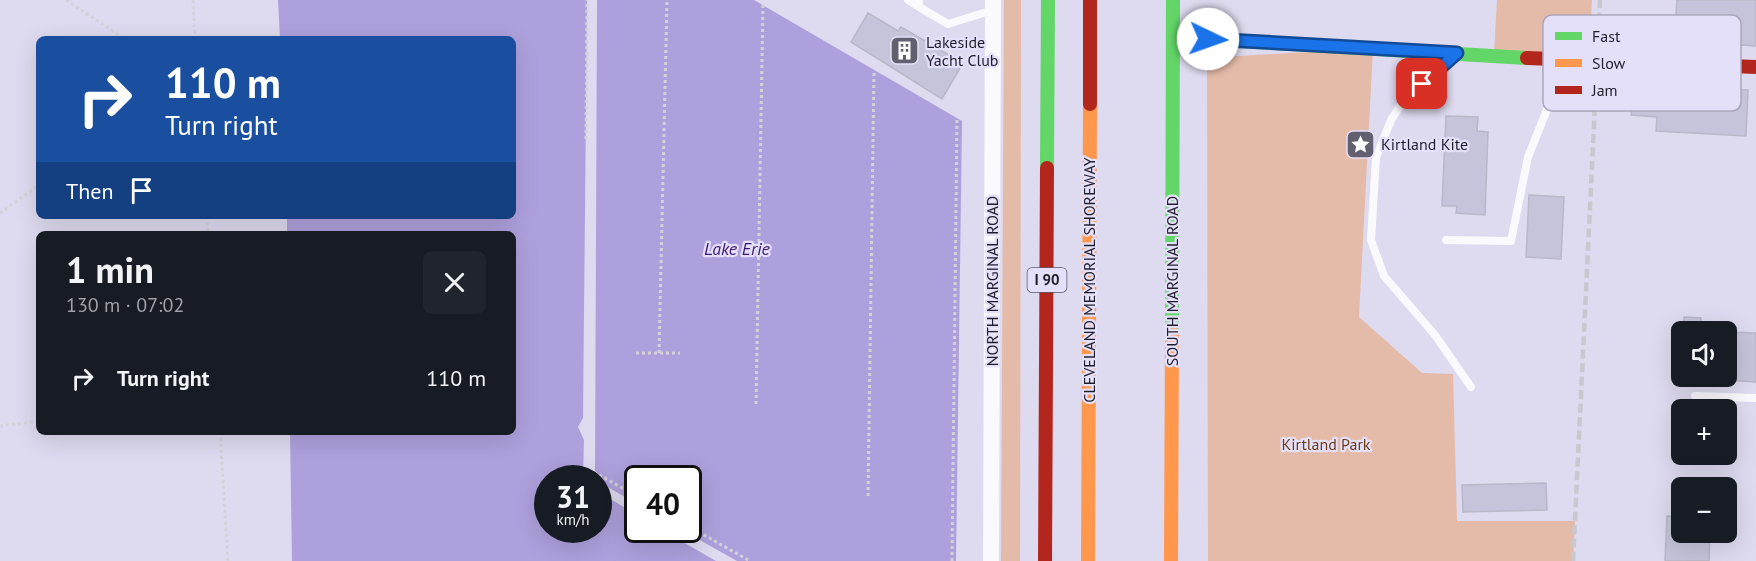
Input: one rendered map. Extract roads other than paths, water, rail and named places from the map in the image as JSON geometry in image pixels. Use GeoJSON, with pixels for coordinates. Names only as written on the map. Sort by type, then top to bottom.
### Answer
{"type":"FeatureCollection","features":[{"type":"Feature","properties":{"kind":"main road","name":"I 90"},"geometry":{"type":"LineString","coordinates":[[1045,561],[1048,0]]}},
{"type":"Feature","properties":{"kind":"main road","name":"CLEVELAND MEMORIAL SHOREWAY"},"geometry":{"type":"LineString","coordinates":[[1088,561],[1090,0]]}},
{"type":"Feature","properties":{"kind":"main road","name":"SOUTH MARGINAL ROAD"},"geometry":{"type":"LineString","coordinates":[[1171,561],[1173,0]]}},
{"type":"Feature","properties":{"kind":"main road"},"geometry":{"type":"LineString","coordinates":[[1173,38],[1543,58]]}},
{"type":"Feature","properties":{"kind":"main road"},"geometry":{"type":"LineString","coordinates":[[1741,66],[1756,67]]}},
{"type":"Feature","properties":{"kind":"street","name":"NORTH MARGINAL ROAD"},"geometry":{"type":"LineString","coordinates":[[991,561],[993,5]]}},
{"type":"Feature","properties":{"kind":"lane"},"geometry":{"type":"LineString","coordinates":[[908,0],[919,4],[948,24],[993,5]]}},
{"type":"Feature","properties":{"kind":"lane"},"geometry":{"type":"LineString","coordinates":[[1457,53],[1404,100],[1391,120],[1376,158],[1371,240],[1384,276],[1435,335],[1471,387]]}},
{"type":"Feature","properties":{"kind":"lane"},"geometry":{"type":"LineString","coordinates":[[1446,240],[1511,241],[1528,158],[1547,111]]}},
{"type":"Feature","properties":{"kind":"lane"},"geometry":{"type":"LineString","coordinates":[[1695,396],[1756,399]]}},
{"type":"Feature","properties":{"kind":"water","name":"Lake Erie"},"geometry":{"type":"Polygon","coordinates":[[[278,0],[754,0],[962,121],[956,561],[292,561],[290,435],[516,435],[516,231],[287,231],[287,219],[516,219],[516,36],[280,36],[278,0]]]}},
{"type":"Feature","properties":{"kind":"railway"},"geometry":{"type":"LineString","coordinates":[[1599,15],[1600,0]]}},
{"type":"Feature","properties":{"kind":"railway"},"geometry":{"type":"LineString","coordinates":[[1573,561],[1595,111]]}},
{"type":"Feature","properties":{"kind":"place","name":"Lakeside Yacht Club"},"geometry":{"type":"Point","coordinates":[905,51]}},
{"type":"Feature","properties":{"kind":"place","name":"Kirtland Kite"},"geometry":{"type":"Point","coordinates":[1360,144]}},
{"type":"Feature","properties":{"kind":"park label","name":"Kirtland Park"},"geometry":{"type":"Point","coordinates":[1326,444]}}]}
